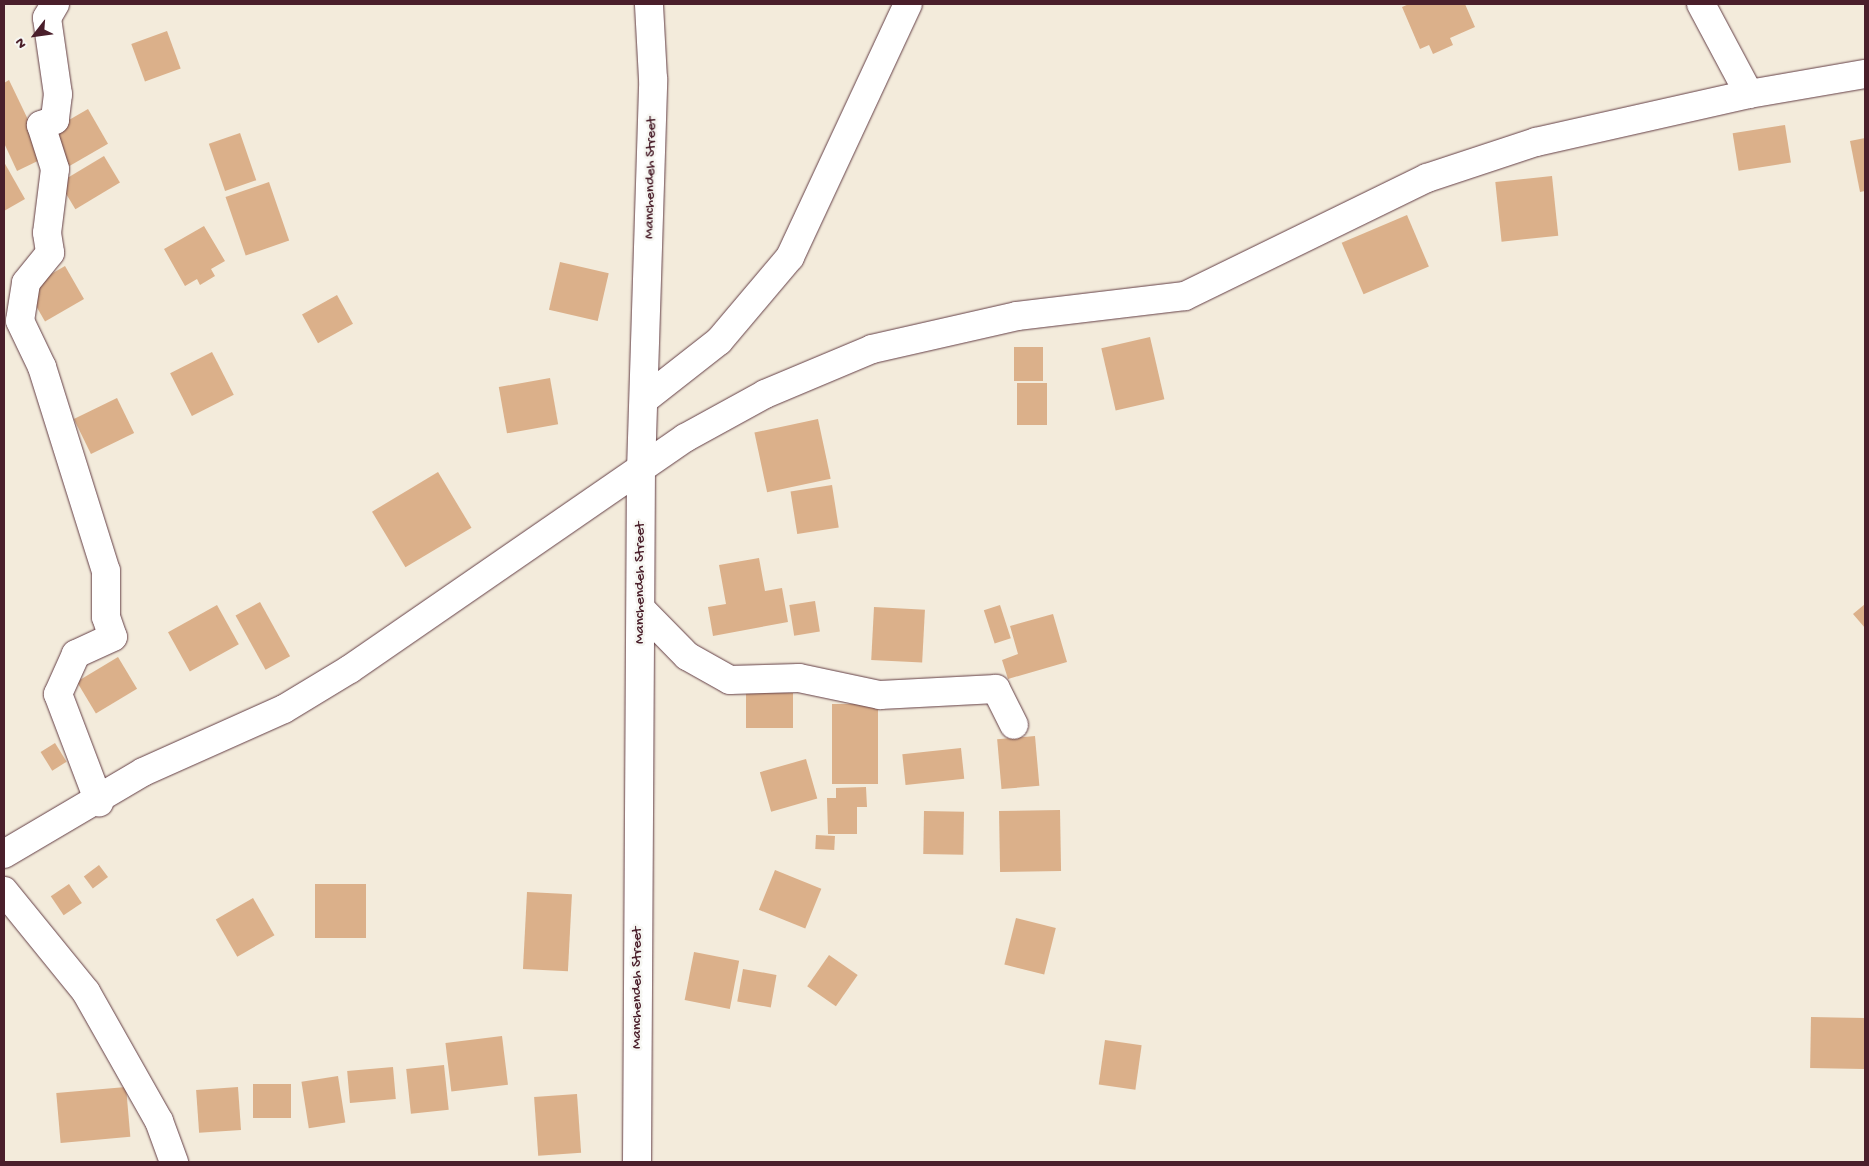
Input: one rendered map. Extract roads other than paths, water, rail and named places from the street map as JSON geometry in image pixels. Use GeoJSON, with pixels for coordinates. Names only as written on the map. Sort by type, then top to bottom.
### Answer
{"type":"FeatureCollection","features":[{"type":"Feature","properties":{"kind":"street"},"geometry":{"type":"LineString","coordinates":[[55,4],[47,18],[58,94],[55,120],[41,126],[56,169],[46,232],[50,253],[26,283],[20,321],[42,367],[106,571],[106,617],[112,637],[76,654],[58,694],[99,802]]}},
{"type":"Feature","properties":{"kind":"street","name":"Manchendeh Street"},"geometry":{"type":"LineString","coordinates":[[637,1162],[641,470],[645,399],[653,79],[649,4]]}},
{"type":"Feature","properties":{"kind":"street"},"geometry":{"type":"LineString","coordinates":[[645,399],[719,341],[790,257],[908,4]]}},
{"type":"Feature","properties":{"kind":"street"},"geometry":{"type":"LineString","coordinates":[[1700,4],[1749,94]]}},
{"type":"Feature","properties":{"kind":"street"},"geometry":{"type":"LineString","coordinates":[[4,854],[99,802],[143,772],[284,709],[350,669],[685,438],[765,394],[872,350],[1017,316],[1185,296],[1427,178],[1536,142],[1749,94],[1865,74]]}},
{"type":"Feature","properties":{"kind":"street"},"geometry":{"type":"LineString","coordinates":[[641,609],[686,656],[730,680],[799,678],[880,695],[996,689],[1014,725]]}},
{"type":"Feature","properties":{"kind":"street"},"geometry":{"type":"LineString","coordinates":[[4,891],[86,992],[160,1121],[174,1162]]}}]}
